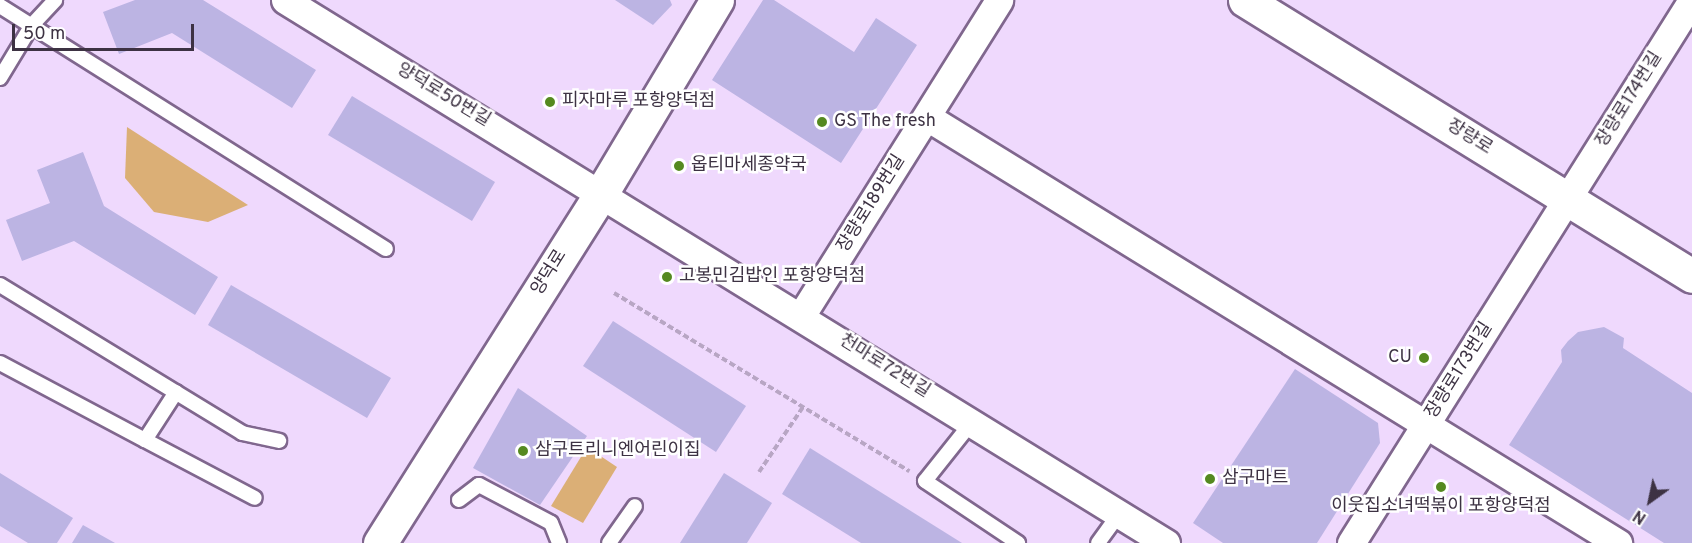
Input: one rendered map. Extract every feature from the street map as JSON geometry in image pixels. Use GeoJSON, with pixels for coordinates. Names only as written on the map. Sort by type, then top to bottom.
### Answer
{"type":"FeatureCollection","features":[{"type":"Feature","properties":{"kind":"street","name":"양덕로50번길"},"geometry":{"type":"LineString","coordinates":[[285,0],[602,192]]}},
{"type":"Feature","properties":{"kind":"street","name":"양덕로"},"geometry":{"type":"LineString","coordinates":[[380,543],[602,192],[717,0]]}},
{"type":"Feature","properties":{"kind":"street","name":"장량로189번길"},"geometry":{"type":"LineString","coordinates":[[801,316],[999,0]]}},
{"type":"Feature","properties":{"kind":"street","name":"장량로"},"geometry":{"type":"LineString","coordinates":[[1245,0],[1692,276]]}},
{"type":"Feature","properties":{"kind":"street","name":"장량로174번길"},"geometry":{"type":"LineString","coordinates":[[1569,200],[1692,0]]}},
{"type":"Feature","properties":{"kind":"street"},"geometry":{"type":"LineString","coordinates":[[927,117],[1618,543]]}},
{"type":"Feature","properties":{"kind":"street","name":"천마로72번길"},"geometry":{"type":"LineString","coordinates":[[602,192],[1166,543]]}},
{"type":"Feature","properties":{"kind":"street","name":"장량로173번길"},"geometry":{"type":"LineString","coordinates":[[1351,543],[1569,200]]}},
{"type":"Feature","properties":{"kind":"lane"},"geometry":{"type":"LineString","coordinates":[[0,78],[32,26],[55,0]]}},
{"type":"Feature","properties":{"kind":"lane"},"geometry":{"type":"LineString","coordinates":[[0,6],[386,249]]}},
{"type":"Feature","properties":{"kind":"lane"},"geometry":{"type":"LineString","coordinates":[[0,286],[242,433],[279,441]]}},
{"type":"Feature","properties":{"kind":"lane"},"geometry":{"type":"LineString","coordinates":[[0,363],[255,498]]}},
{"type":"Feature","properties":{"kind":"lane"},"geometry":{"type":"LineString","coordinates":[[145,440],[176,392]]}},
{"type":"Feature","properties":{"kind":"lane"},"geometry":{"type":"LineString","coordinates":[[972,422],[925,481],[1018,543]]}},
{"type":"Feature","properties":{"kind":"lane"},"geometry":{"type":"LineString","coordinates":[[459,500],[479,485],[551,523],[559,543]]}},
{"type":"Feature","properties":{"kind":"lane"},"geometry":{"type":"LineString","coordinates":[[609,543],[635,506]]}},
{"type":"Feature","properties":{"kind":"lane"},"geometry":{"type":"LineString","coordinates":[[1098,543],[1119,514]]}},
{"type":"Feature","properties":{"kind":"path"},"geometry":{"type":"LineString","coordinates":[[614,293],[925,481]]}},
{"type":"Feature","properties":{"kind":"path"},"geometry":{"type":"LineString","coordinates":[[759,472],[803,407]]}},
{"type":"Feature","properties":{"kind":"shaded area"},"geometry":{"type":"Polygon","coordinates":[[[127,127],[248,205],[208,222],[154,212],[125,178],[127,127]]]}},
{"type":"Feature","properties":{"kind":"shaded area"},"geometry":{"type":"Polygon","coordinates":[[[587,447],[617,467],[583,523],[551,506],[587,447]]]}},
{"type":"Feature","properties":{"kind":"building"},"geometry":{"type":"Polygon","coordinates":[[[135,0],[203,0],[316,70],[292,108],[172,33],[119,54],[103,12],[135,0]]]}},
{"type":"Feature","properties":{"kind":"building"},"geometry":{"type":"Polygon","coordinates":[[[615,0],[670,0],[672,5],[653,25],[615,0]]]}},
{"type":"Feature","properties":{"kind":"building","name":"GS The fresh"},"geometry":{"type":"Polygon","coordinates":[[[763,0],[774,0],[854,52],[876,18],[917,45],[841,163],[712,80],[763,0]]]}},
{"type":"Feature","properties":{"kind":"building"},"geometry":{"type":"Polygon","coordinates":[[[352,96],[495,182],[472,221],[328,135],[352,96]]]}},
{"type":"Feature","properties":{"kind":"building"},"geometry":{"type":"Polygon","coordinates":[[[83,152],[104,206],[218,277],[195,315],[74,241],[22,261],[6,220],[50,203],[37,170],[83,152]]]}},
{"type":"Feature","properties":{"kind":"building"},"geometry":{"type":"Polygon","coordinates":[[[231,285],[391,378],[367,418],[208,325],[231,285]]]}},
{"type":"Feature","properties":{"kind":"building"},"geometry":{"type":"Polygon","coordinates":[[[613,321],[746,406],[716,452],[583,366],[613,321]]]}},
{"type":"Feature","properties":{"kind":"building"},"geometry":{"type":"Polygon","coordinates":[[[1604,327],[1624,338],[1623,348],[1692,393],[1692,543],[1664,543],[1509,445],[1562,362],[1561,350],[1568,341],[1578,332],[1604,327]]]}},
{"type":"Feature","properties":{"kind":"building"},"geometry":{"type":"Polygon","coordinates":[[[1295,369],[1378,423],[1380,443],[1317,543],[1223,543],[1193,523],[1295,369]]]}},
{"type":"Feature","properties":{"kind":"building"},"geometry":{"type":"Polygon","coordinates":[[[518,388],[587,436],[540,505],[473,468],[518,388]]]}},
{"type":"Feature","properties":{"kind":"building"},"geometry":{"type":"Polygon","coordinates":[[[810,448],[962,543],[861,543],[782,494],[810,448]]]}},
{"type":"Feature","properties":{"kind":"building"},"geometry":{"type":"Polygon","coordinates":[[[0,473],[73,518],[57,543],[28,543],[0,526],[0,473]]]}},
{"type":"Feature","properties":{"kind":"building"},"geometry":{"type":"Polygon","coordinates":[[[724,473],[772,503],[747,543],[680,543],[724,473]]]}},
{"type":"Feature","properties":{"kind":"building"},"geometry":{"type":"Polygon","coordinates":[[[83,525],[115,543],[72,543],[83,525]]]}},
{"type":"Feature","properties":{"kind":"place","name":"피자마루 포항양덕점"},"geometry":{"type":"Point","coordinates":[550,102]}},
{"type":"Feature","properties":{"kind":"place","name":"GS The fresh"},"geometry":{"type":"Point","coordinates":[822,122]}},
{"type":"Feature","properties":{"kind":"place","name":"옵티마세종약국"},"geometry":{"type":"Point","coordinates":[679,166]}},
{"type":"Feature","properties":{"kind":"place","name":"고봉민김밥인 포항양덕점"},"geometry":{"type":"Point","coordinates":[667,277]}},
{"type":"Feature","properties":{"kind":"place","name":"CU"},"geometry":{"type":"Point","coordinates":[1424,358]}},
{"type":"Feature","properties":{"kind":"place","name":"삼구트리니엔어린이집"},"geometry":{"type":"Point","coordinates":[523,451]}},
{"type":"Feature","properties":{"kind":"place","name":"삼구마트"},"geometry":{"type":"Point","coordinates":[1210,479]}},
{"type":"Feature","properties":{"kind":"place","name":"이웃집소녀떡볶이 포항양덕점"},"geometry":{"type":"Point","coordinates":[1441,487]}}]}
